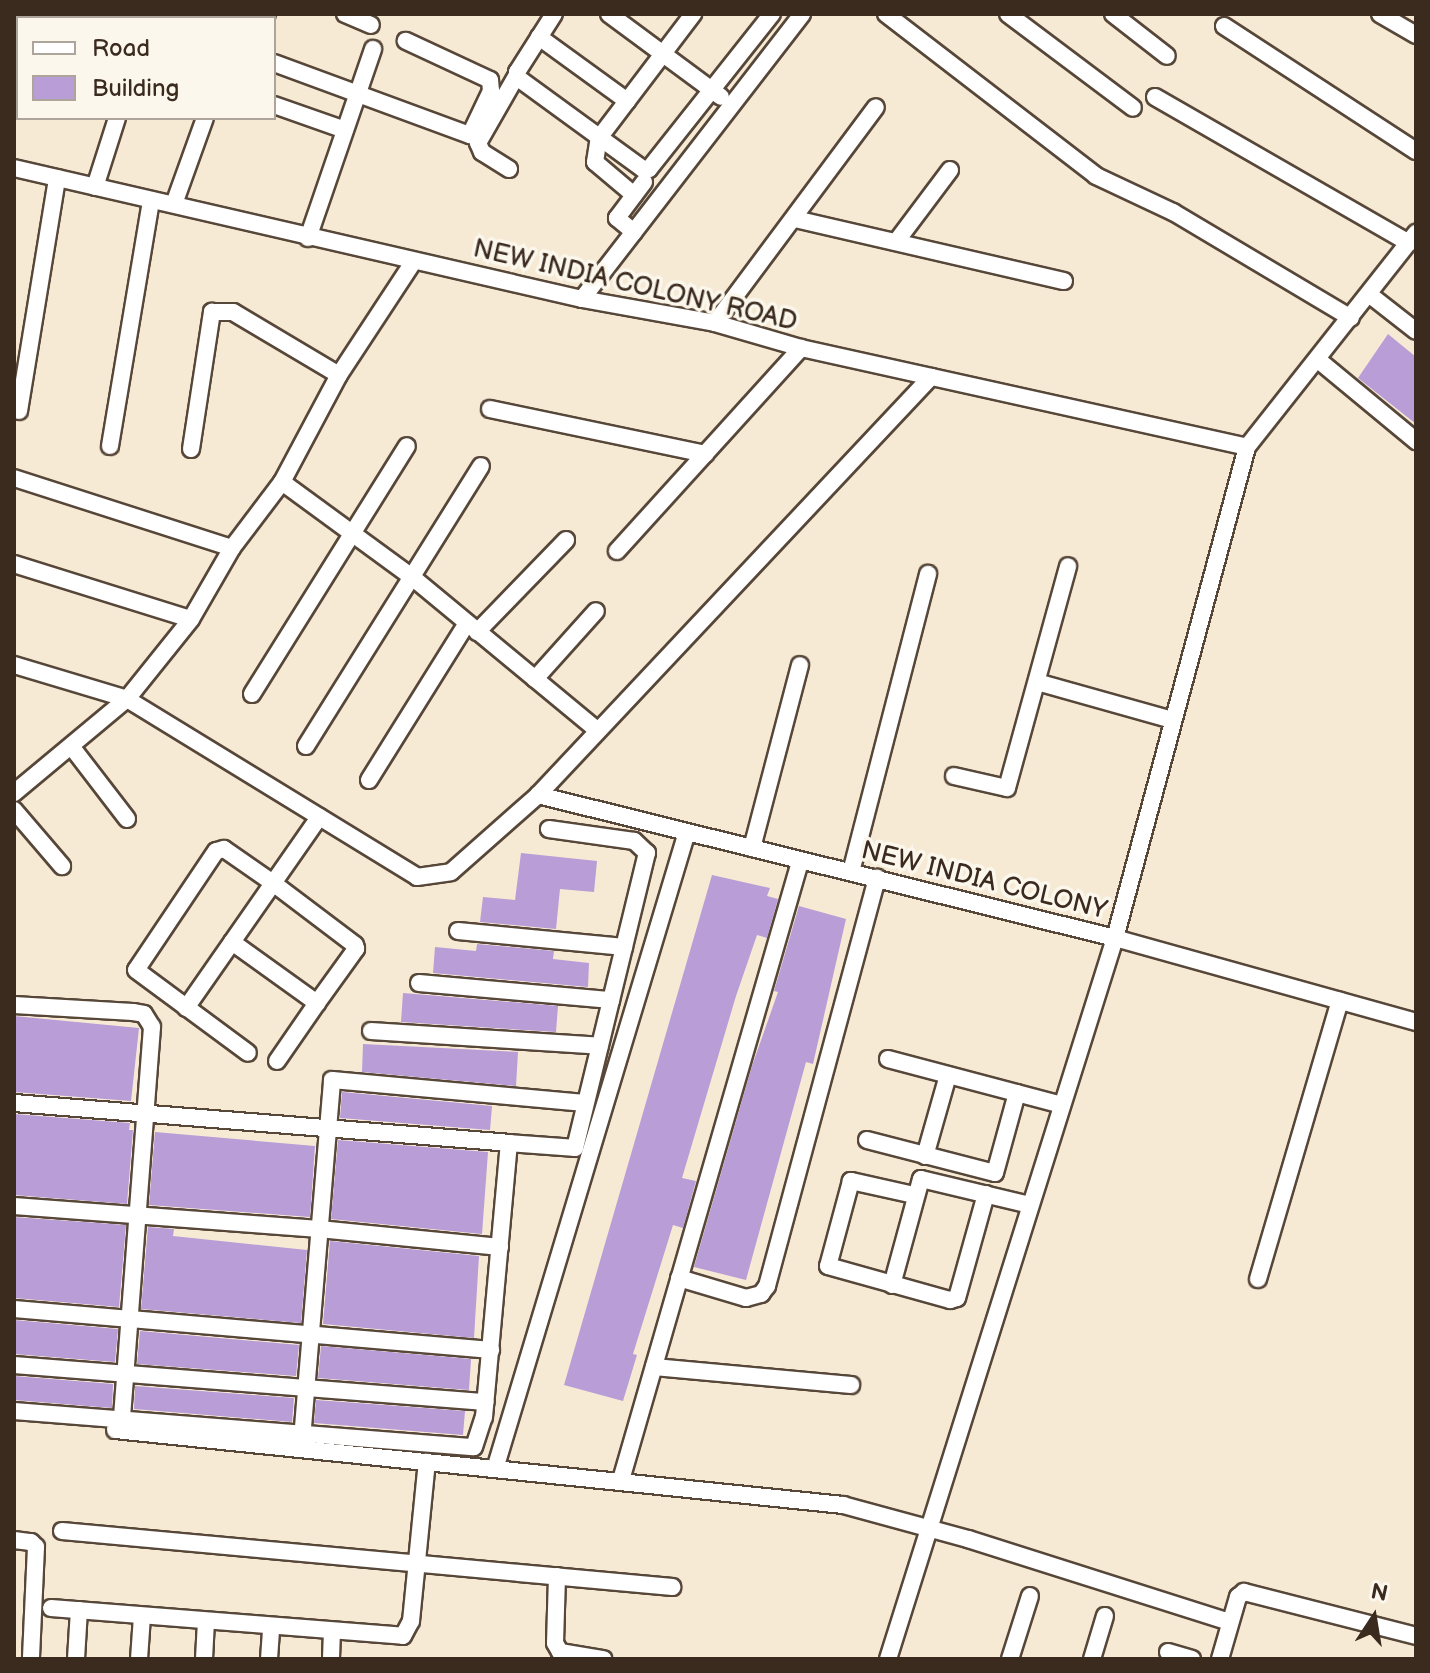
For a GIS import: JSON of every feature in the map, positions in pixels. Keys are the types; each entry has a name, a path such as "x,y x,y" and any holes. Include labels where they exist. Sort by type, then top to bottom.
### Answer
{"street":[{"path":"345,14 371,25"},
{"path":"509,169 482,152 478,143 554,14"},
{"path":"609,14 732,104"},
{"path":"634,232 617,218 639,188 595,162 599,138 693,14"},
{"path":"517,75 643,169 652,168 772,14"},
{"path":"582,299 802,14"},
{"path":"886,14 1096,176 1173,212 1351,318"},
{"path":"1008,14 1133,108"},
{"path":"1113,14 1167,56"},
{"path":"1380,14 1416,35"},
{"path":"1224,26 1416,151"},
{"path":"539,37 627,101"},
{"path":"276,64 461,135 473,133 491,91 490,80 406,41"},
{"path":"308,238 373,49"},
{"path":"888,1659 927,1527 1115,938 1247,447 1412,238 1155,97"},
{"path":"276,106 345,130"},
{"path":"715,323 876,107"},
{"path":"95,187 116,120"},
{"path":"174,204 204,120"},
{"name":"NEW INDIA COLONY ROAD","path":"14,168 582,299 715,323 801,348 1247,447"},
{"path":"896,242 950,170"},
{"path":"19,411 57,178"},
{"path":"110,446 151,200"},
{"path":"795,219 1064,281"},
{"path":"14,793 127,699 191,619 232,548 282,482 339,375 414,261"},
{"path":"1370,295 1416,331"},
{"path":"191,449 212,312 233,312 339,375"},
{"path":"617,551 801,348"},
{"path":"1317,359 1416,441"},
{"path":"14,665 127,699 417,877 451,872 538,795 931,377"},
{"path":"490,409 705,454"},
{"path":"252,694 407,446"},
{"path":"306,746 481,466"},
{"path":"14,478 232,548"},
{"path":"282,482 412,577 598,731"},
{"path":"369,780 472,627 566,540"},
{"path":"14,564 191,619"},
{"path":"954,776 1007,788 1068,566"},
{"path":"851,872 928,574"},
{"path":"535,679 596,611"},
{"path":"752,848 800,665"},
{"path":"1037,682 1172,720"},
{"path":"71,746 127,819"},
{"name":"NEW INDIA COLONY","path":"538,795 1115,938 1416,1022"},
{"path":"14,810 62,866"},
{"path":"186,1008 319,817"},
{"path":"14,1103 575,1148 647,853 634,841 549,829"},
{"path":"495,1469 687,832"},
{"path":"248,1053 139,973 137,966 220,849 273,883 355,945 354,953 277,1061"},
{"path":"621,1480 800,862"},
{"path":"679,1278 746,1298 761,1294 767,1286 877,878"},
{"path":"458,931 624,947"},
{"path":"232,942 317,1003"},
{"path":"419,983 611,1000"},
{"path":"1258,1279 1340,1001"},
{"path":"14,1005 144,1014 152,1027 121,1425"},
{"path":"371,1031 600,1046"},
{"path":"888,1059 1062,1105"},
{"path":"925,1156 948,1075"},
{"path":"301,1449 332,1080 585,1103"},
{"path":"867,1140 995,1173 1017,1093"},
{"path":"14,1419 302,1432 474,1447 486,1402 509,1143"},
{"path":"892,1285 919,1180 924,1178 1030,1205"},
{"path":"914,1195 851,1181 828,1261 833,1269 950,1300 957,1298 986,1194"},
{"path":"14,1206 319,1229 500,1247"},
{"path":"14,1309 491,1350"},
{"path":"14,1365 486,1402"},
{"path":"654,1367 851,1385"},
{"path":"14,1411 301,1449 843,1505 927,1527 1224,1620"},
{"path":"51,1608 403,1636 411,1621 427,1462"},
{"path":"62,1531 672,1587"},
{"path":"14,1540 31,1542 36,1547 31,1659"},
{"path":"557,1576 555,1643 560,1652 569,1658 603,1659"},
{"path":"1220,1659 1238,1597 1244,1592 1416,1636"},
{"path":"1010,1659 1030,1596"},
{"path":"76,1659 79,1610"},
{"path":"139,1659 142,1616"},
{"path":"1092,1659 1105,1616"},
{"path":"204,1659 206,1621"},
{"path":"269,1659 271,1627"},
{"path":"331,1659 332,1632"},
{"path":"1168,1651 1192,1659"}],"building":[{"path":"1388,334 1416,357 1416,424 1358,378"},
{"path":"521,853 597,861 594,892 560,889 556,929 480,922 483,897 515,900"},
{"path":"712,875 770,888 767,896 778,899 767,938 757,935 736,996 682,1178 696,1181 683,1228 673,1225 633,1354 637,1355 623,1401 564,1385"},
{"path":"799,906 846,919 813,1064 806,1062 746,1280 694,1267 752,1066 778,992 774,991"},
{"path":"477,944 554,951 553,959 589,963 588,987 433,973 435,947 476,951"},
{"path":"403,993 558,1006 556,1032 401,1022"},
{"path":"14,1016 139,1028 131,1101 14,1092"},
{"path":"363,1044 518,1052 516,1086 362,1072"},
{"path":"342,1092 492,1106 490,1130 340,1118"},
{"path":"14,1114 130,1123 129,1130 133,1130 127,1204 14,1195"},
{"path":"155,1132 315,1146 310,1217 149,1205"},
{"path":"338,1140 488,1152 482,1234 331,1219"},
{"path":"14,1217 126,1225 119,1307 14,1298"},
{"path":"148,1227 174,1229 173,1236 307,1250 301,1323 141,1309"},
{"path":"330,1241 479,1256 474,1338 323,1324"},
{"path":"14,1320 118,1329 115,1362 14,1354"},
{"path":"140,1331 299,1345 296,1376 137,1364"},
{"path":"321,1346 471,1359 469,1390 318,1378"},
{"path":"14,1376 113,1384 112,1408 14,1400"},
{"path":"135,1386 294,1398 292,1422 134,1409"},
{"path":"316,1400 465,1411 463,1435 314,1423"}]}
